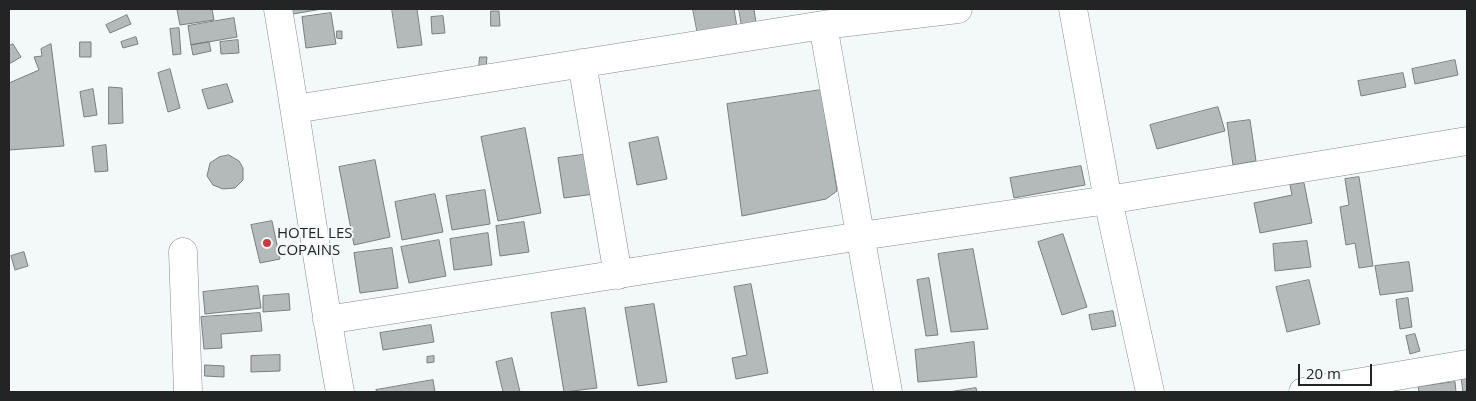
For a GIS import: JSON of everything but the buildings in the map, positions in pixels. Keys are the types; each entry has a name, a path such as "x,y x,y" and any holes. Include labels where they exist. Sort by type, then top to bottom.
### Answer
{"street":[{"path":"278,9 340,392"},
{"path":"295,109 823,25 958,9"},
{"path":"1073,9 1108,200 1150,392"},
{"path":"823,25 888,392"},
{"path":"582,63 618,274"},
{"path":"327,320 861,236 1108,200 1467,141"},
{"path":"183,252 188,392"},
{"path":"1303,392 1467,364"}],"place":[{"name":"HOTEL LES COPAINS","path":"267,243"}]}
